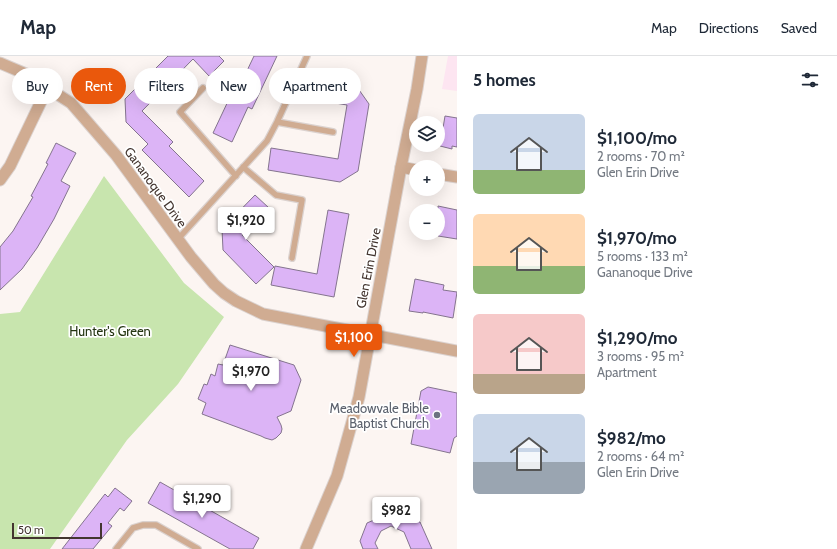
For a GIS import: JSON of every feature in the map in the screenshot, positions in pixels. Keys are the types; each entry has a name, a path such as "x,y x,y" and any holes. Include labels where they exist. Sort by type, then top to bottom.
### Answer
{"street":[{"name":"Glen Erin Drive","path":"306,549 337,476 359,397 369,335 417,89 422,56"},
{"name":"Gananoque Drive","path":"0,63 12,68"},
{"name":"Gananoque Drive","path":"63,97 71,103 116,156 191,257 214,284 236,301 263,314 457,351"},
{"path":"0,180 10,166 40,104"},
{"path":"401,167 409,169"},
{"path":"445,175 457,178"}],"lane":[{"path":"178,239 267,141 307,56"},
{"path":"204,88 180,112 236,176"},
{"path":"277,122 333,132"},
{"path":"243,167 276,195 302,200 292,258"},
{"path":"116,549 133,528 143,525 156,525 198,549"}],"shaded area":[{"path":"448,56 457,56 457,91 442,89"}],"green space":[{"name":"Hunter's Green","path":"104,176 184,283 224,317 178,384 127,440 50,549 0,549 0,314 20,312"}],"building":[{"path":"168,56 219,56 224,61 217,68 206,68 206,73 193,59 184,68 156,68"},
{"path":"254,56 277,56 271,68 269,68 269,73 261,90 261,68 248,68"},
{"path":"134,90 134,104 149,104 142,111 173,142 169,146 204,181 189,197 142,150 148,144 126,122 126,98"},
{"path":"361,93 369,104 358,171 340,182 268,170 271,148 338,159 347,105 341,104 361,104"},
{"path":"227,104 254,104 252,109 248,107 232,142 213,133"},
{"path":"445,116 457,118 457,147 452,146 452,149 445,147"},
{"path":"56,143 76,153 61,181 70,186 54,219 37,248 22,269 0,290 0,247 13,231 33,197 31,196 48,164 46,163"},
{"path":"255,195 269,208 242,235 274,267 256,284 223,250 222,229"},
{"path":"445,207 457,210 457,239 445,237"},
{"path":"328,210 349,214 334,297 271,285 275,266 317,274"},
{"path":"415,279 444,285 443,290 457,292 453,318 423,312 409,311"},
{"path":"230,345 294,365 301,380 291,411 277,417 282,429 281,433 272,440 202,414 206,403 198,399 204,384 207,385 211,374 215,376 218,364 223,365"},
{"name":"Meadowvale Bible Baptist Church","path":"428,387 457,393 457,436 454,438 450,453 411,444 421,391"},
{"path":"160,482 259,538 253,549 230,549 148,503"},
{"path":"115,488 132,501 124,511 120,508 108,523 112,526 93,549 62,549 105,494 108,497"},
{"path":"395,511 420,522 432,549 411,549 404,532 391,526 381,531 375,543 378,549 363,549 360,541 367,523"}],"place":[{"name":"Meadowvale Bible Baptist Church","path":"437,415"}]}
